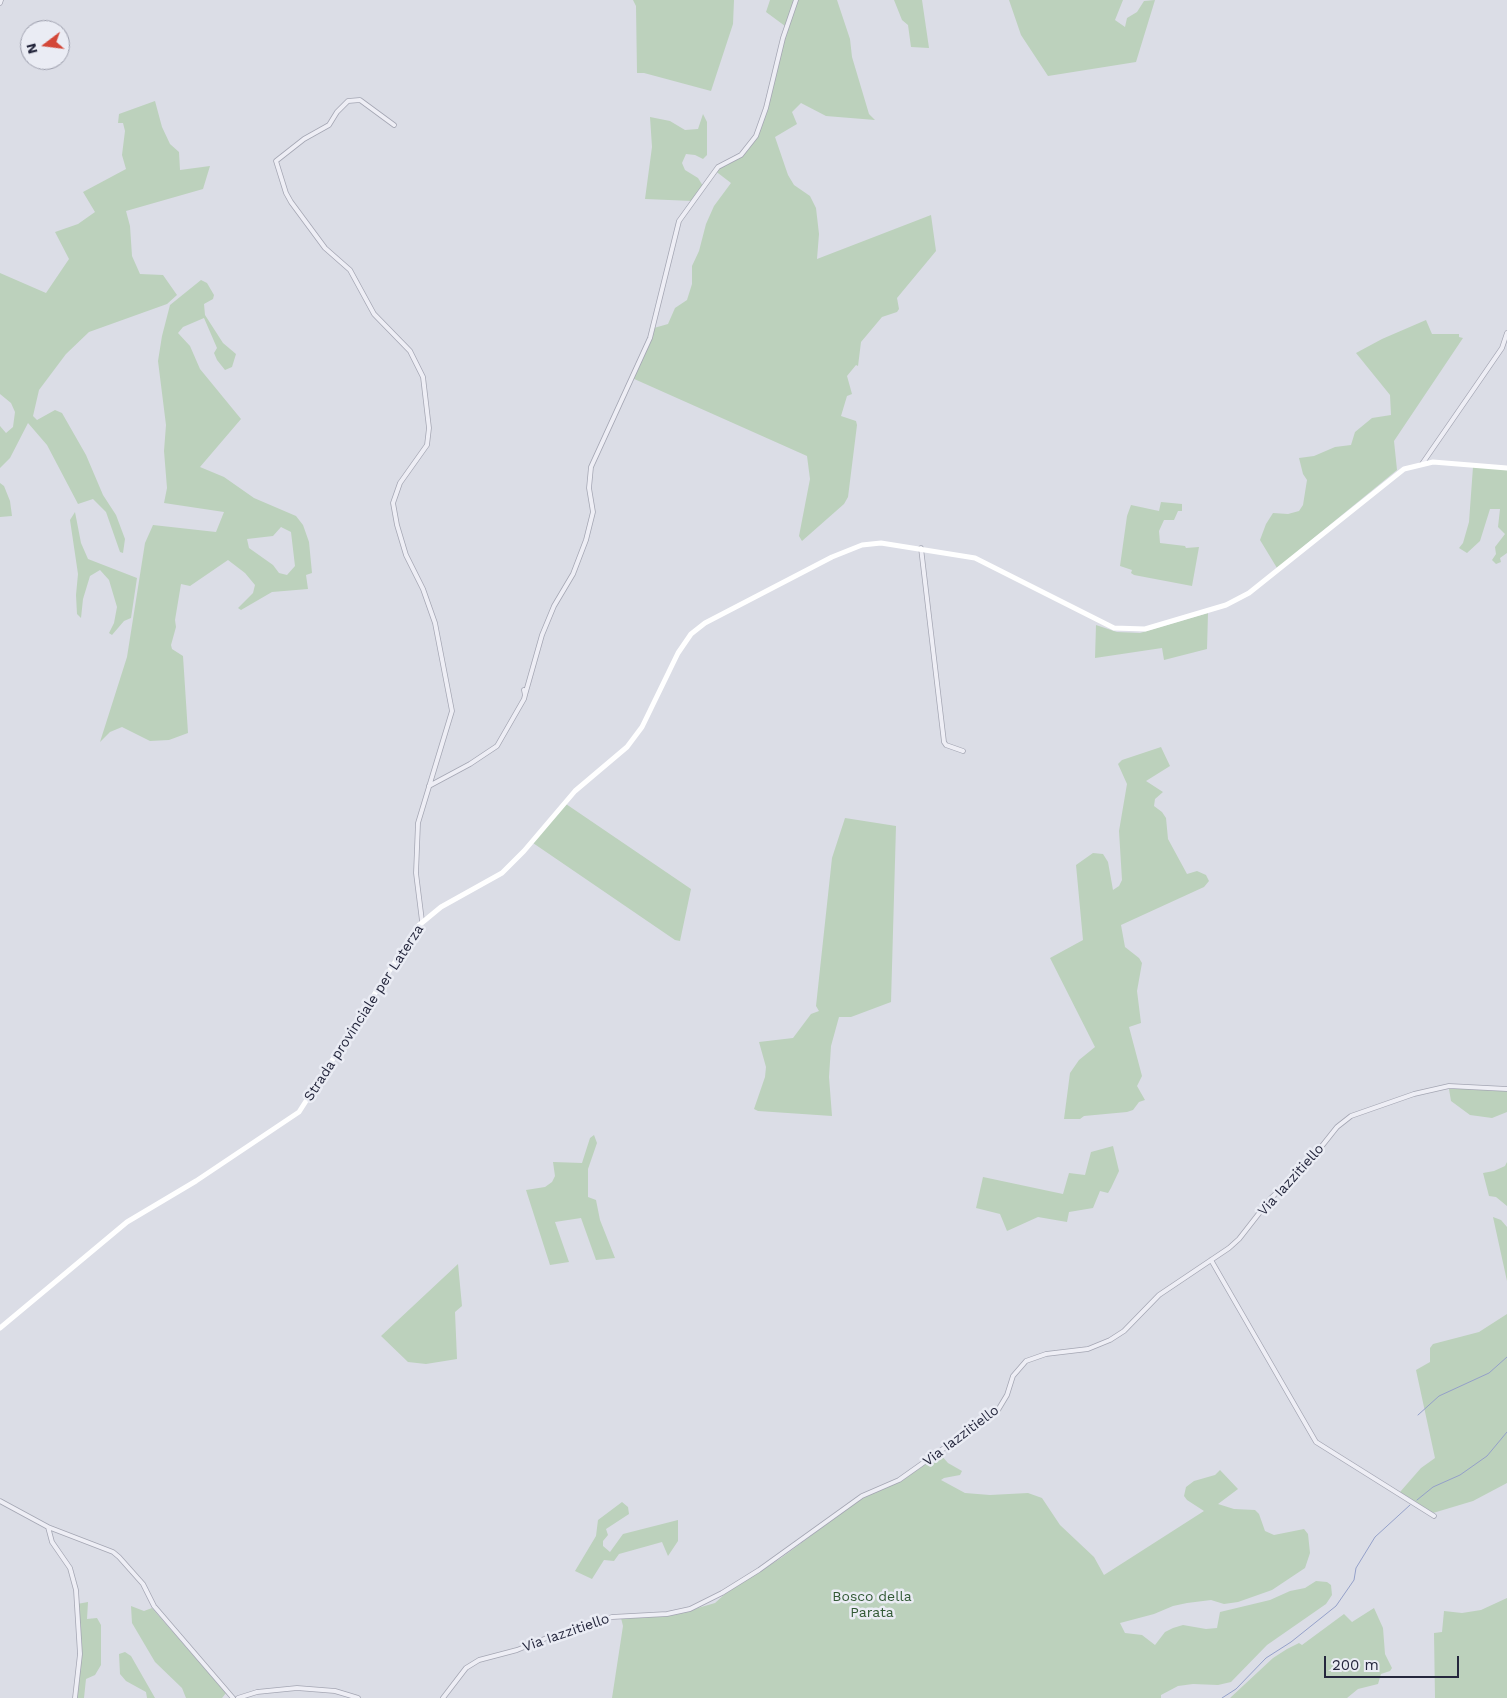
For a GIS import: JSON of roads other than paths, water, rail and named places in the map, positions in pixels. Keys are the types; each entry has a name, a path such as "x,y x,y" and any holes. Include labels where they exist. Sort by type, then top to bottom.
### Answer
{"main road":[{"name":"Strada provinciale per Laterza","path":"0,1328 127,1222 196,1181 299,1112 422,921 441,907 502,873 524,851 571,794 628,747 642,727 678,654 695,630 849,550 880,543 921,548 981,560 1114,628 1145,629 1226,605 1249,593 1394,475 1404,469 1434,462 1507,468"}],"street":[{"path":"428,786 477,761 497,746 525,695 542,635 554,606 572,574 586,540 594,512 588,488 590,467 650,338 679,221 718,167 741,155 756,136 766,108 783,38 796,0"},
{"path":"394,125 360,100 348,102 337,112 329,126 304,139 276,161 286,193 291,202 325,248 350,270 371,310 410,351 422,377 429,428 427,445 400,483 393,503 406,555 423,589 435,623 451,700 451,717 420,811 416,836 417,891 422,921"},
{"path":"1422,464 1502,348 1507,333"},
{"path":"921,548 944,742 946,745 963,751"},
{"path":"524,690 525,695"},
{"name":"Via Iazzitiello","path":"443,1698 466,1668 479,1660 516,1650 549,1637 612,1617 667,1614 690,1609 722,1593 783,1554 862,1496 899,1480 998,1410 1007,1395 1013,1376 1026,1361 1046,1354 1088,1349 1110,1340 1124,1331 1159,1295 1239,1239 1271,1198 1306,1166 1337,1127 1350,1116 1414,1094 1449,1086 1507,1089"},
{"path":"1211,1260 1316,1442 1434,1516"},
{"path":"0,1500 48,1526 113,1552 119,1557 143,1584 154,1606 233,1698"},
{"path":"48,1526 47,1530 52,1542 70,1568 74,1580 80,1654 74,1698"},
{"path":"238,1698 257,1692 297,1688 335,1691 358,1698"}],"waterway":[{"path":"1418,1415 1439,1396 1489,1373 1507,1357"},
{"path":"1417,1500 1433,1487 1460,1475 1487,1456 1507,1432"},
{"path":"1222,1698 1236,1689 1266,1658 1291,1642 1336,1606 1354,1580 1356,1568 1375,1537 1410,1505"}],"park label":[{"name":"Bosco della Parata","path":"872,1605"}]}
